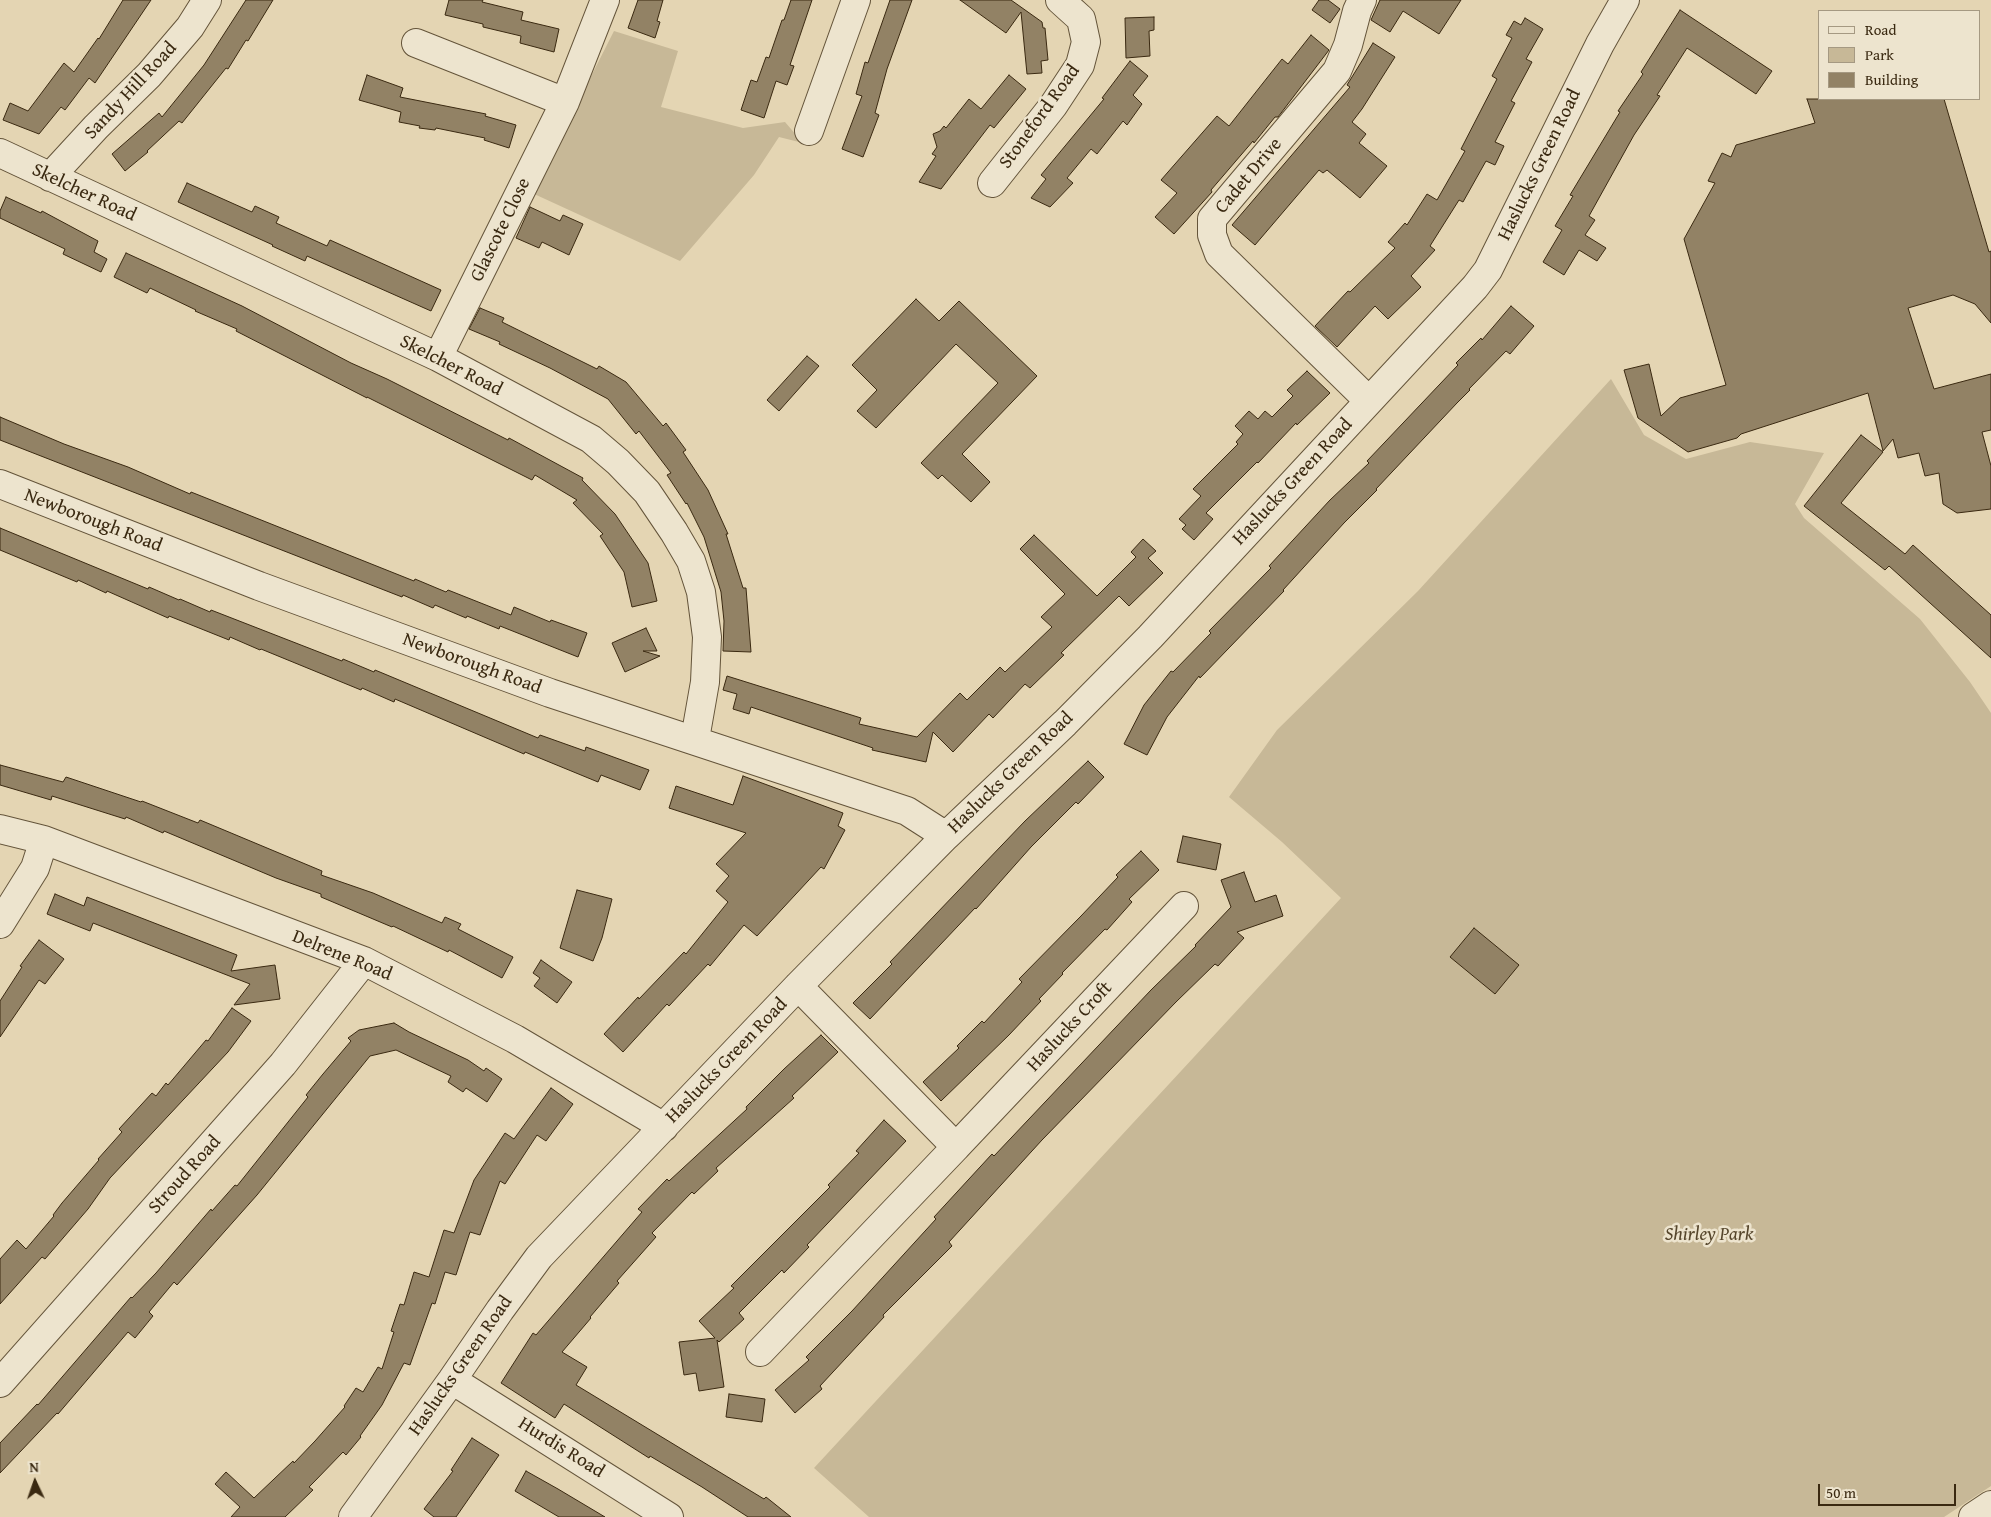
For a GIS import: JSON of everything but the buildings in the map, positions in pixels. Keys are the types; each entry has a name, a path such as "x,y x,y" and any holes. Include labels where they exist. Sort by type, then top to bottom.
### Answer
{"street":[{"name":"Sandy Hill Road","path":"50,177 96,127 149,75 190,27 207,0"},
{"name":"Glascote Close","path":"438,357 565,102 605,0"},
{"path":"809,131 856,0"},
{"name":"Stoneford Road","path":"992,183 1053,106 1080,65 1086,42 1081,19 1060,0"},
{"name":"Cadet Drive","path":"1362,0 1357,11 1348,45 1337,71 1212,219 1212,235 1219,254 1369,401"},
{"name":"Haslucks Green Road","path":"353,1517 539,1258 798,986 946,836 1065,723 1150,637 1475,287 1488,270 1600,44 1625,0"},
{"path":"416,43 565,102"},
{"name":"Skelcher Road","path":"0,153 438,357 590,439 618,462 647,492 691,561 701,592 707,637 705,682 695,739"},
{"name":"Newborough Road","path":"0,484 277,593 550,692 907,811 946,836"},
{"name":"Delrene Road","path":"0,829 44,840 364,961 516,1039 664,1127"},
{"path":"0,924 36,868 44,840"},
{"name":"Haslucks Croft","path":"760,1352 1184,906"},
{"name":"Stroud Road","path":"0,1383 283,1064 364,961"},
{"path":"798,986 956,1147"},
{"name":"Hurdis Road","path":"452,1380 668,1517"},
{"path":"1973,1517 1991,1505"}],"green space":[{"path":"614,31 678,51 661,107 743,128 785,122 803,143 779,137 754,175 680,261 532,193"},
{"name":"Shirley Park","path":"1611,379 1644,435 1686,459 1750,442 1824,453 1795,504 1804,518 1920,619 1970,682 1991,713 1991,1486 1944,1517 869,1517 814,1468 1341,898 1282,842 1229,797 1277,730 1418,591"}]}
